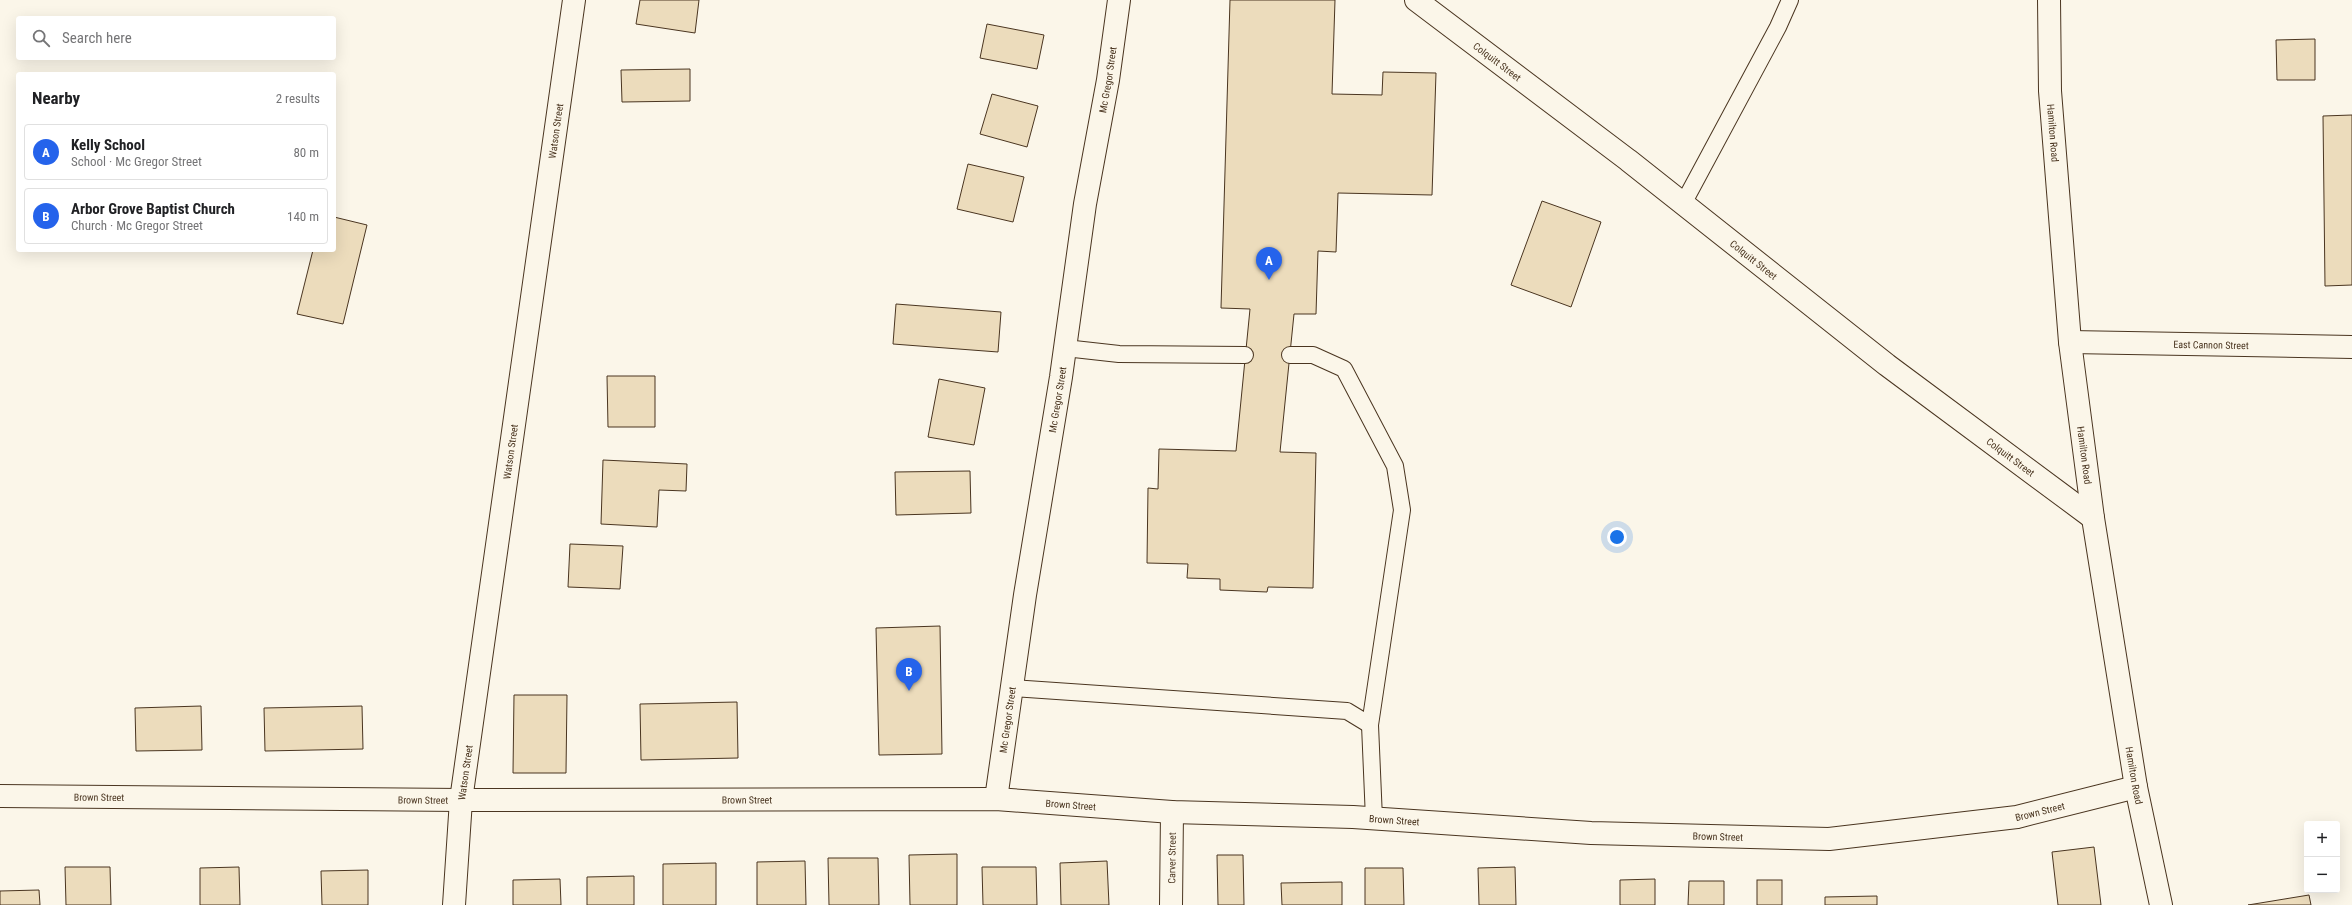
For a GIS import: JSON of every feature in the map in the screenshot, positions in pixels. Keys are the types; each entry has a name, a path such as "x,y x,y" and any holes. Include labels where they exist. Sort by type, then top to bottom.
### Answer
{"main road":[{"name":"Watson Street","path":"454,905 461,800 574,0"},
{"name":"Mc Gregor Street","path":"996,799 1065,348 1085,204 1108,80 1119,0"},
{"name":"Colquitt Street","path":"1416,0 1683,204 1887,365 2093,518"},
{"name":"Hamilton Road","path":"2049,0 2050,91 2070,342 2093,518 2136,787 2161,905"},
{"name":"East Cannon Street","path":"2070,342 2352,347"},
{"name":"Brown Street","path":"0,796 461,800 996,799 1172,812 1374,819 1591,833 1829,839 2018,817 2136,787"},
{"name":"Carver Street","path":"1171,905 1172,812"}],"lane":[{"path":"1683,204 1778,27 1790,0"},
{"path":"1065,348 1119,354 1246,355"},
{"path":"1290,355 1313,355 1344,369 1395,466 1402,510 1370,725 1374,819"},
{"path":"1012,688 1064,693 1347,711 1370,725"}],"building":[{"path":"640,0 699,0 695,33 636,24"},
{"path":"1230,0 1335,0 1332,94 1382,95 1383,72 1436,73 1432,195 1338,193 1336,252 1318,251 1316,314 1294,314 1280,452 1316,453 1313,588 1268,587 1267,592 1220,590 1220,579 1187,578 1188,564 1147,563 1148,488 1158,489 1159,449 1236,451 1250,309 1221,308"},
{"path":"987,24 1044,35 1037,69 980,58"},
{"path":"2315,39 2315,80 2277,80 2276,40"},
{"path":"690,69 690,101 622,102 621,70"},
{"path":"992,94 1038,106 1027,147 980,134"},
{"path":"2352,115 2352,285 2325,286 2323,116"},
{"path":"968,164 1024,177 1013,222 957,209"},
{"path":"1542,201 1601,222 1571,307 1511,285"},
{"path":"336,217 367,225 343,324 297,314 312,252 336,252"},
{"path":"896,304 1001,312 998,352 893,344"},
{"path":"607,376 655,376 655,427 608,427"},
{"path":"939,379 985,388 974,445 928,437"},
{"path":"603,460 687,464 686,491 659,490 657,527 601,524"},
{"path":"970,471 971,513 896,515 895,472"},
{"path":"570,544 623,546 620,589 568,587"},
{"path":"940,626 942,754 879,755 876,628"},
{"path":"514,695 567,695 566,773 513,773"},
{"path":"737,702 738,758 641,760 640,704"},
{"path":"201,706 202,750 136,751 135,708"},
{"path":"362,706 363,749 265,751 264,708"},
{"path":"2094,847 2101,905 2058,905 2052,852"},
{"path":"957,854 957,905 910,905 909,855"},
{"path":"1217,855 1243,855 1244,905 1218,905"},
{"path":"828,858 878,858 879,905 829,905"},
{"path":"805,861 806,905 757,905 757,862"},
{"path":"1107,861 1109,905 1061,905 1060,863"},
{"path":"716,863 716,905 663,905 663,864"},
{"path":"65,867 110,867 111,905 66,905"},
{"path":"239,867 240,905 200,905 200,868"},
{"path":"982,867 1036,867 1037,905 983,905"},
{"path":"1515,867 1516,905 1479,905 1478,868"},
{"path":"1365,868 1403,868 1404,905 1365,905"},
{"path":"368,870 368,905 322,905 321,871"},
{"path":"634,876 634,905 587,905 587,877"},
{"path":"560,879 561,905 513,905 513,880"},
{"path":"1655,879 1655,905 1620,905 1620,880"},
{"path":"1757,880 1782,880 1782,905 1757,905"},
{"path":"1689,881 1724,881 1724,905 1688,905"},
{"path":"1342,882 1342,905 1282,905 1281,883"},
{"path":"39,890 40,905 0,905 0,891"},
{"path":"2309,895 2311,905 2248,905"},
{"path":"1877,896 1877,905 1825,905 1825,897"}],"place":[{"name":"Kelly School","path":"1269,280"},
{"name":"Arbor Grove Baptist Church","path":"909,691"}]}
